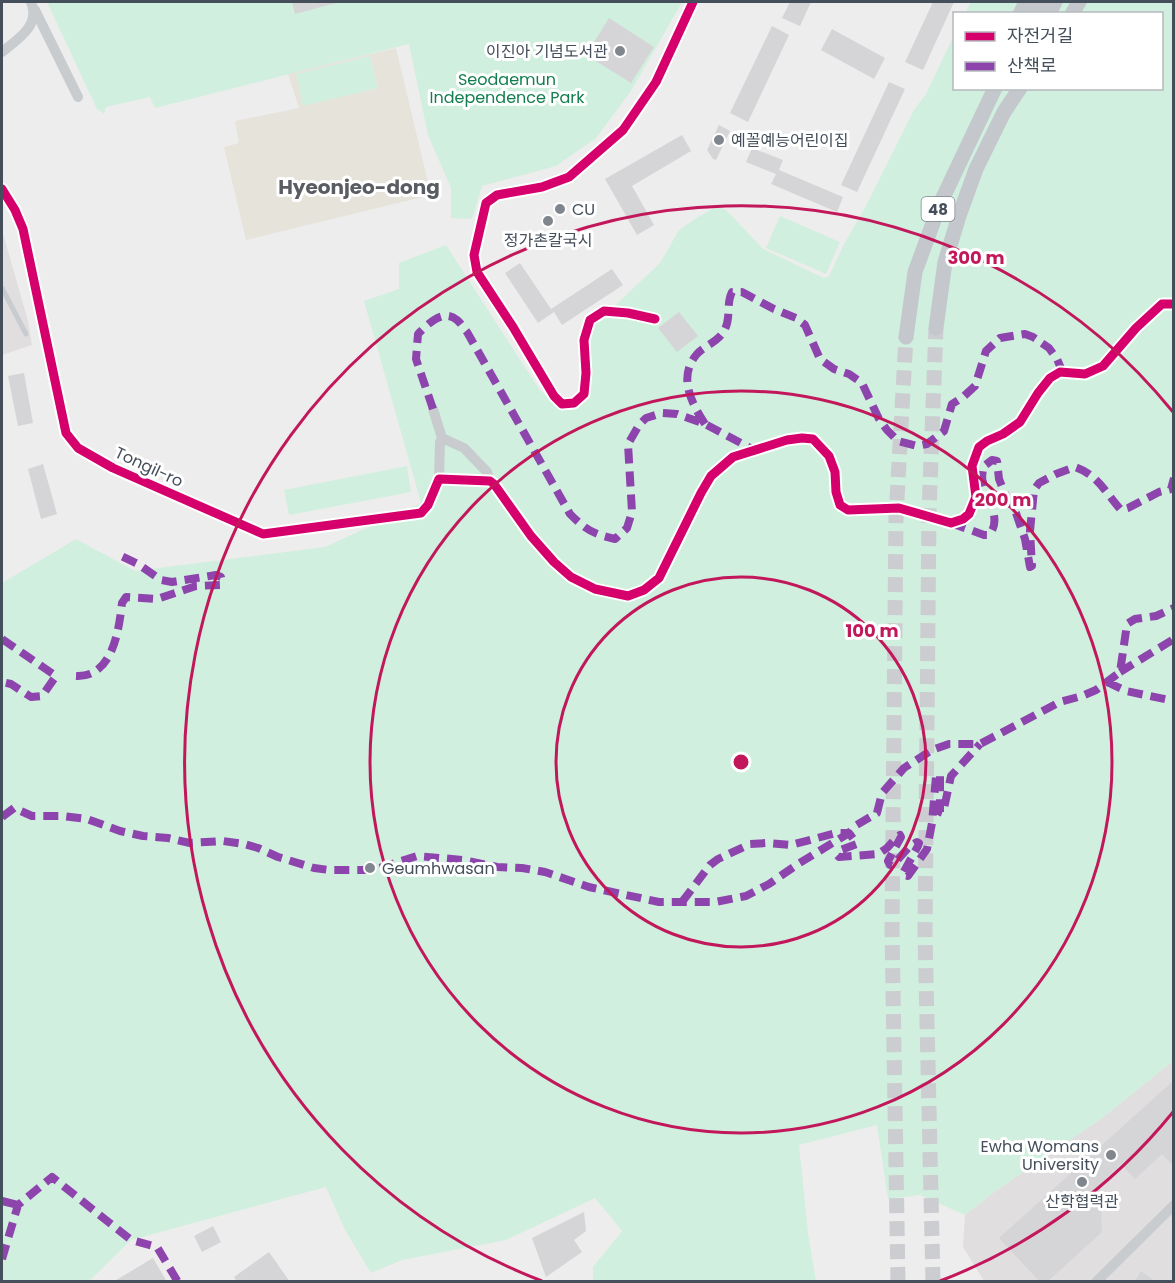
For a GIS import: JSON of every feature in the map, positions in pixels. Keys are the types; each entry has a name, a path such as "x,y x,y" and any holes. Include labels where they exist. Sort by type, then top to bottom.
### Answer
{"main road":[{"name":"48","path":"906,337 915,272 940,204 994,90"},
{"name":"48","path":"936,328 947,253 976,169 1013,90"},
{"name":"48","path":"1004,112 1019,90"}],"street":[{"path":"655,319 604,311 590,320 584,340 586,373 584,394 574,403 562,404 554,396 477,272 474,255 486,203 497,195 542,187 569,177 623,130 656,82 693,2"},
{"path":"2,52 23,36 29,27 33,6"},
{"path":"33,6 78,97"},
{"name":"Tongil-ro","path":"2,189 23,229 66,433 78,448 113,468 263,534 421,513 428,505 439,479"},
{"path":"433,409 442,438 439,479 494,484 531,536 546,554 571,577 595,589 628,596 644,590 659,578 700,493 711,476 733,457 788,440 813,439 830,456 840,505 848,510 899,508 951,523 963,519 969,514 975,497 972,466 979,447 1020,422 1050,378 1060,372 1085,374 1103,366 1136,328 1162,304 1173,304"},
{"path":"442,438 470,453 487,472 490,482"},
{"path":"1096,1281 1173,1205"}],"lane":[{"path":"2,288 26,334"}],"shaded area":[{"path":"2,230 28,321 32,345 2,355"},
{"name":"Ewha Womans University","path":"1173,1061 1173,1281 984,1281 963,1247 965,1215 994,1192 1102,1118"}],"green space":[{"name":"Seodaemun Independence Park","path":"47,2 682,2 631,91 596,138 556,166 482,186 472,219 451,218 451,188 428,135 409,44 155,108 150,97 106,107 104,114 97,109"},
{"path":"971,2 1173,2 1173,1061 1102,1118 994,1192 965,1215 920,1195 888,1199 877,1125 799,1145 808,1233 816,1281 593,1281 593,1267 622,1231 595,1198 506,1240 402,1260 371,1273 345,1230 326,1187 131,1240 89,1281 2,1281 2,583 76,539 135,571 325,547 421,503 364,301 399,289 399,263 446,245 539,389 560,409 572,410 588,396 587,341 593,324 660,263 679,230 716,207 726,210 763,249 824,278 829,276 914,110 926,94 953,37 953,90 1163,90 1163,12 966,12"},
{"path":"370,56 378,88 303,107 295,74"},
{"path":"780,216 840,242 826,274 766,248"},
{"path":"407,466 411,492 289,515 284,490"}],"sand":[{"path":"396,48 431,195 246,240 224,147 239,143 235,121 299,108 288,74","holes":["370,56 378,88 303,106 296,74"]}],"building":[{"path":"292,2 340,2 295,14"},
{"path":"790,2 811,2 800,26 782,18"},
{"path":"933,2 954,2 923,70 905,62"},
{"name":"이진아 기념도서관","path":"609,18 654,47 631,83 586,55"},
{"path":"772,26 789,35 748,122 730,113"},
{"path":"832,29 885,58 874,79 821,50"},
{"path":"889,82 905,89 857,192 841,185"},
{"name":"예꼴예능어린이집","path":"719,125 730,131 716,160 707,150"},
{"path":"682,135 691,151 632,186 654,225 637,235 605,179"},
{"path":"752,148 783,160 779,170 843,197 837,212 771,184 776,174 746,162"},
{"path":"520,263 551,309 612,269 623,285 562,325 554,312 538,323 505,273"},
{"path":"679,312 698,336 677,352 658,328"},
{"path":"24,373 33,423 18,426 8,376"},
{"path":"43,464 57,514 41,519 28,469"},
{"name":"산학협력관","path":"1174,1080 1174,1167 1162,1154 1135,1179 1121,1164 1100,1184 1102,1232 1047,1282 1040,1282 999,1238"},
{"path":"584,1212 586,1231 574,1240 582,1252 546,1277 532,1238"},
{"path":"213,1226 221,1242 202,1252 194,1236"},
{"path":"269,1252 290,1282 237,1282 234,1277"},
{"path":"153,1258 167,1282 113,1282"},
{"path":"1141,1271 1156,1282 1134,1282"}],"tunnel":[{"path":"933,1282 925,934 929,512 936,328"},
{"path":"898,1282 892,931 896,517 906,337"}],"marked path":[{"path":"705,424 691,399 687,381 688,372 697,354 719,337 725,329 732,292 742,292 796,318 805,325 820,359 862,383 879,419 887,430 898,441 917,446 927,444 944,431 952,404 975,386 986,351 1000,338 1025,334 1033,337 1049,348 1063,373"},
{"path":"433,409 416,359 418,334 436,319 452,317 467,332 570,514 590,531 615,539 627,528 632,512 628,444 646,418 662,413 677,414 705,424 754,450"},
{"path":"951,523 989,535 993,529 994,516 982,480 983,467 992,460 997,461 999,479 1016,513 1025,539 1030,567 1032,566 1030,531 1034,490 1039,483 1075,467 1095,479 1121,510 1159,492 1171,489 1174,478"},
{"path":"76,676 88,675 106,661 116,638 122,603 126,597 157,599 196,586 220,585 222,582 221,577 216,575 172,582 161,580 138,564 119,555"},
{"path":"2,817 14,808 32,816 87,819 120,831 143,836 190,843 223,841 244,844 278,857 329,870 373,870 417,856 545,872 589,887 659,902 715,902 746,896 849,833 855,826 877,813 882,793 904,768 932,750 949,744 980,744 1060,702 1096,690 1120,672 1127,624 1135,619 1156,616 1174,608"},
{"path":"2,639 56,676 42,696 31,697 11,684 2,682"},
{"path":"1120,672 1174,639"},
{"path":"1107,682 1126,691 1174,701"},
{"path":"682,902 710,865 750,844 791,845 836,833 849,833 857,844 841,850 837,855 839,857 878,854 900,835 888,861 890,865 893,865 910,846 919,843 902,875 908,876 927,849 936,776 940,775 940,812 943,813 951,776 980,744"},
{"path":"2,1259 18,1205 52,1177 131,1240 157,1247 178,1282"},
{"path":"2,1201 18,1205"}],"cycle path":[{"path":"655,319 604,311 590,320 584,340 586,373 584,394 574,403 562,404 554,396 477,272 474,255 486,203 497,195 542,187 569,177 623,130 656,82 693,2"},
{"path":"2,189 23,229 66,433 78,448 113,468 263,534 421,513 428,505 439,479 490,481 531,536 571,577 595,589 628,596 644,590 659,578 711,476 733,457 787,440 813,439 829,456 835,472 836,492 840,505 848,510 899,508 951,523 963,519 969,514 976,497 972,466 979,447 1020,422 1050,378 1060,372 1085,374 1103,366 1136,328 1162,304 1174,304"}],"place":[{"name":"이진아 기념도서관","path":"620,51"},
{"name":"예꼴예능어린이집","path":"719,140"},
{"name":"CU","path":"560,209"},
{"name":"정가촌칼국시","path":"548,221"},
{"name":"Geumhwasan","path":"370,868"},
{"name":"Ewha Womans University","path":"1111,1155"},
{"name":"산학협력관","path":"1082,1182"}],"district":[{"name":"Hyeonjeo-dong","path":"359,187"}]}
